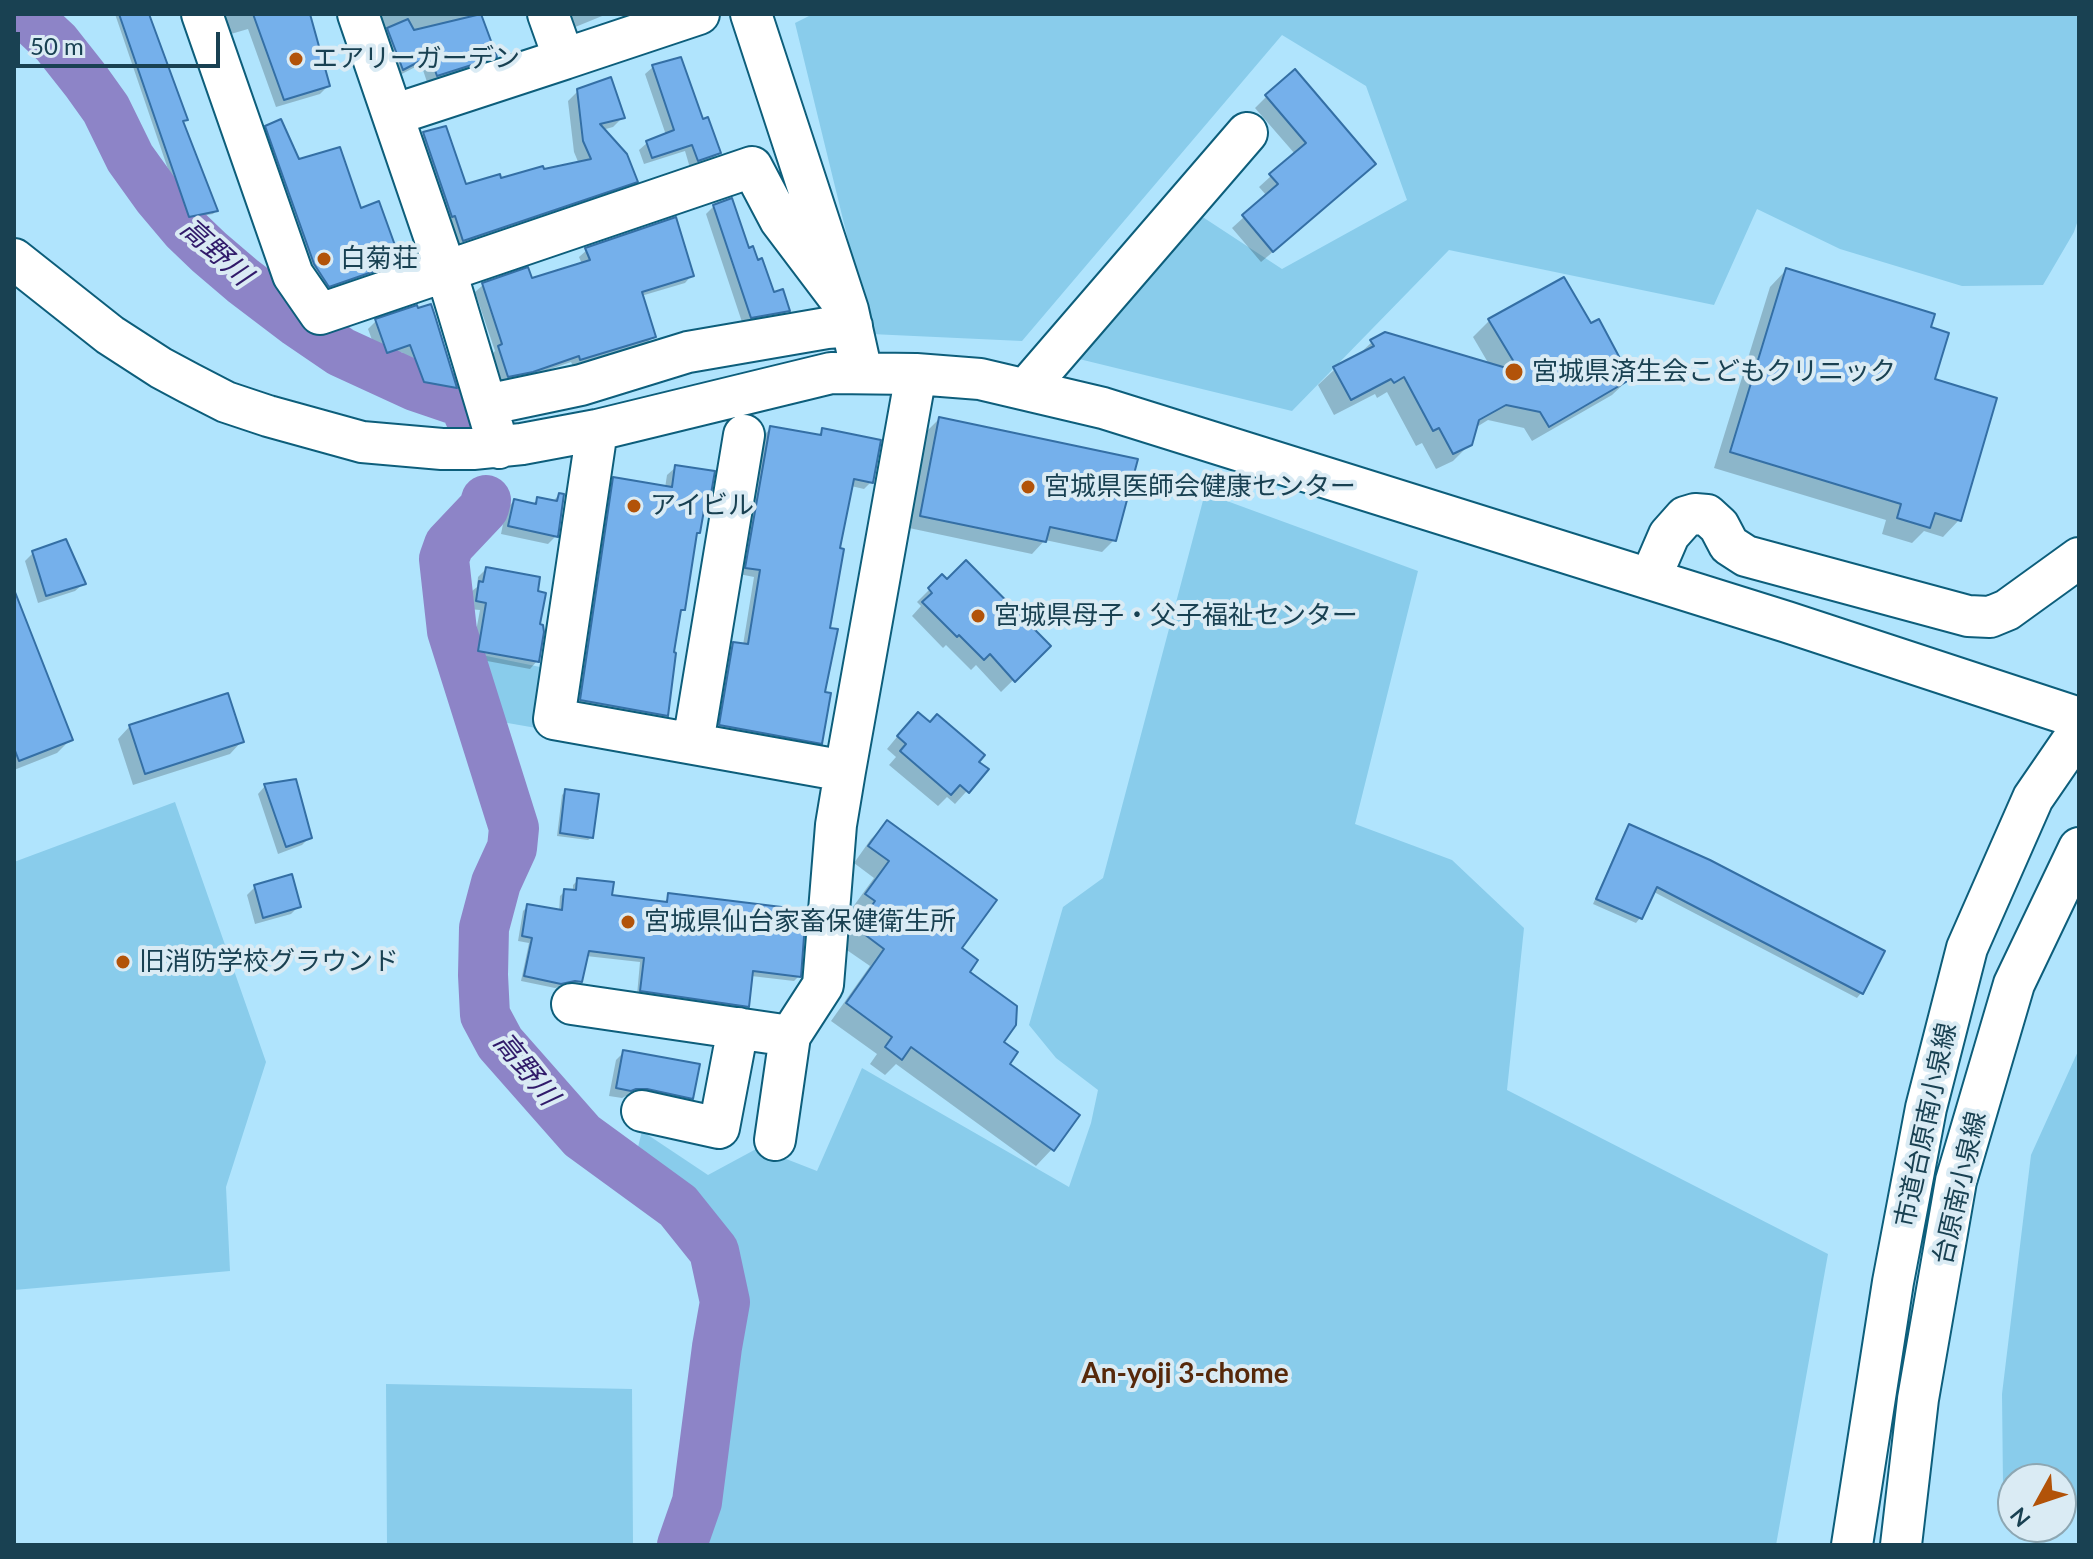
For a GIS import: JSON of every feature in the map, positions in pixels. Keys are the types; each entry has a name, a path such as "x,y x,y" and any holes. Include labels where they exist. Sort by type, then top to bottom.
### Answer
{"street":[{"path":"202,14 293,275 320,314 752,167 780,220 850,318"},
{"path":"358,14 446,271 499,448"},
{"path":"548,14 564,59"},
{"path":"393,115 699,14"},
{"path":"751,14 850,318 862,373"},
{"path":"1026,389 1247,133"},
{"path":"14,259 110,335 161,368 226,402 362,442 428,449 499,448 597,430 831,373 916,374 980,379 1103,408 1650,579 2079,718"},
{"path":"486,405 581,385 688,352 827,328 850,318"},
{"path":"775,1140 790,1036 823,985 836,825 916,374"},
{"path":"597,430 554,719 845,771"},
{"path":"693,743 744,435"},
{"path":"1650,579 1669,535 1685,517 1695,514 1707,515 1719,526 1729,545 1746,556 1968,616 1990,617 2007,610 2079,558"},
{"name":"市道台原南小泉線","path":"1852,1545 1893,1282 1926,1108 1967,948 2033,798 2079,731"},
{"name":"台原南小泉線","path":"1901,1545 1918,1399 1956,1181 2014,984 2079,848"},
{"path":"572,1004 790,1036"},
{"path":"642,1111 719,1128 738,1028"}],"shaded area":[{"path":"813,14 2079,14 2079,217 2074,232 2043,285 1962,286 1840,249 1757,209 1714,305 1449,250 1292,411 1075,358 1195,212 1282,269 1407,200 1366,86 1282,35 1022,341 871,334 795,23"},
{"path":"1205,493 1418,571 1355,824 1452,860 1524,928 1507,1090 1828,1254 1776,1545 702,1545 731,1299 719,1245 689,1204 633,1167 642,1131 708,1175 758,1148 817,1171 862,1068 1069,1187 1091,1123 1098,1090 1056,1058 1029,1025 1063,907 1103,878"},
{"path":"477,654 545,668 542,729 502,722"},
{"name":"旧消防学校グラウンド","path":"175,802 266,1062 226,1187 230,1271 14,1290 14,862"},
{"path":"2079,1049 2079,1506 2077,1463 2003,1463 2002,1394 2031,1155"},
{"path":"386,1384 632,1389 633,1545 387,1545"}],"building":[{"path":"119,14 149,14 188,120 183,121 218,211 189,217"},
{"name":"エアリーガーデン","path":"253,14 310,14 330,86 284,100"},
{"path":"481,14 497,57 437,76 430,56 403,70 387,28 408,19 414,30"},
{"path":"681,57 703,119 708,117 721,153 698,161 692,145 652,158 646,141 674,130 652,65"},
{"path":"1295,69 1376,164 1273,252 1242,215 1278,184 1269,174 1306,143 1265,95"},
{"path":"611,77 625,118 600,124 627,154 638,182 463,241 423,132 446,126 466,184 500,174 501,178 543,166 544,169 591,159 583,141 577,89"},
{"path":"281,119 299,159 340,147 361,208 379,201 401,262 329,287 314,264 265,126"},
{"path":"732,198 749,248 753,246 758,260 762,258 774,292 783,289 790,311 751,318 713,205"},
{"path":"676,217 694,276 642,292 656,337 508,377 498,346 502,344 482,283 528,267 532,278 590,260 585,248"},
{"path":"1786,268 1935,314 1931,327 1949,333 1935,379 1997,398 1961,521 1935,513 1930,528 1897,518 1901,504 1730,452"},
{"path":"1564,277 1591,323 1599,319 1631,379 1549,427 1540,412 1506,405 1479,420 1472,445 1453,454 1439,428 1433,431 1404,377 1394,383 1391,379 1351,400 1333,367 1374,346 1370,340 1385,332 1520,372 1488,319"},
{"path":"431,304 457,388 424,382 410,345 387,353 375,319 417,305 418,308"},
{"name":"宮城県医師会健康センター","path":"939,417 1138,459 1116,541 1050,527 1046,542 920,516"},
{"path":"770,426 821,435 822,428 881,440 873,483 854,479 840,548 844,549 830,628 838,629 825,692 831,693 822,744 719,725 733,642 748,644 760,570 745,568"},
{"path":"675,465 715,471 711,494 707,493 700,533 697,533 685,610 681,610 668,716 580,700 613,477 672,487"},
{"path":"559,493 564,494 558,537 508,526 514,499 536,504 537,497 557,501"},
{"path":"66,539 86,584 46,596 32,551"},
{"name":"宮城県母子・父子福祉センター","path":"966,560 1051,646 1015,682 990,654 984,660 922,602 932,593 928,588 942,574 947,579"},
{"path":"486,567 540,577 538,591 546,593 540,624 544,632 539,662 478,651 486,603 476,601 479,581 483,582"},
{"path":"14,592 73,740 19,761 14,748"},
{"path":"228,693 244,742 145,774 129,725"},
{"path":"918,712 930,722 937,714 985,755 979,762 989,769 969,793 960,785 951,795 900,751 906,744 897,736"},
{"path":"296,779 312,838 286,847 264,784"},
{"path":"565,789 599,794 593,838 560,833"},
{"path":"887,820 997,900 962,948 978,960 970,972 1017,1006 1016,1025 1004,1042 1018,1052 1010,1064 1080,1115 1054,1151 911,1047 902,1060 885,1047 892,1037 846,1003 884,949 856,928 875,901 865,894 889,861 868,846"},
{"path":"1629,824 1710,860 1885,951 1863,994 1657,887 1642,919 1596,899"},
{"path":"292,874 301,907 263,918 254,885"},
{"path":"577,878 614,882 612,895 667,902 668,893 806,910 801,977 753,971 749,1007 640,991 644,958 589,951 582,982 561,984 524,976 532,938 522,936 527,904 562,910 564,889 576,890"},
{"path":"623,1050 700,1064 693,1099 647,1089 631,1091 616,1088"}],"waterway":[{"name":"高野川","path":"25,14 56,43 86,81 106,109 130,158 158,197 209,252 297,322 341,352 415,386 465,403 469,415"},
{"name":"高野川","path":"486,500 484,508 449,545 444,559 452,631 514,828 512,848 496,883 484,928 485,1015 500,1043 582,1136 678,1206 714,1251 725,1302 697,1502 682,1545"}],"place":[{"name":"エアリーガーデン","path":"296,59"},
{"name":"白菊荘","path":"324,259"},
{"name":"宮城県済生会こどもクリニック","path":"1514,372"},
{"name":"宮城県医師会健康センター","path":"1028,487"},
{"name":"アイビル","path":"634,506"},
{"name":"宮城県母子・父子福祉センター","path":"978,616"},
{"name":"宮城県仙台家畜保健衛生所","path":"628,922"},
{"name":"旧消防学校グラウンド","path":"123,962"}],"district":[{"name":"An-yoji 3-chome","path":"1185,1374"}]}
